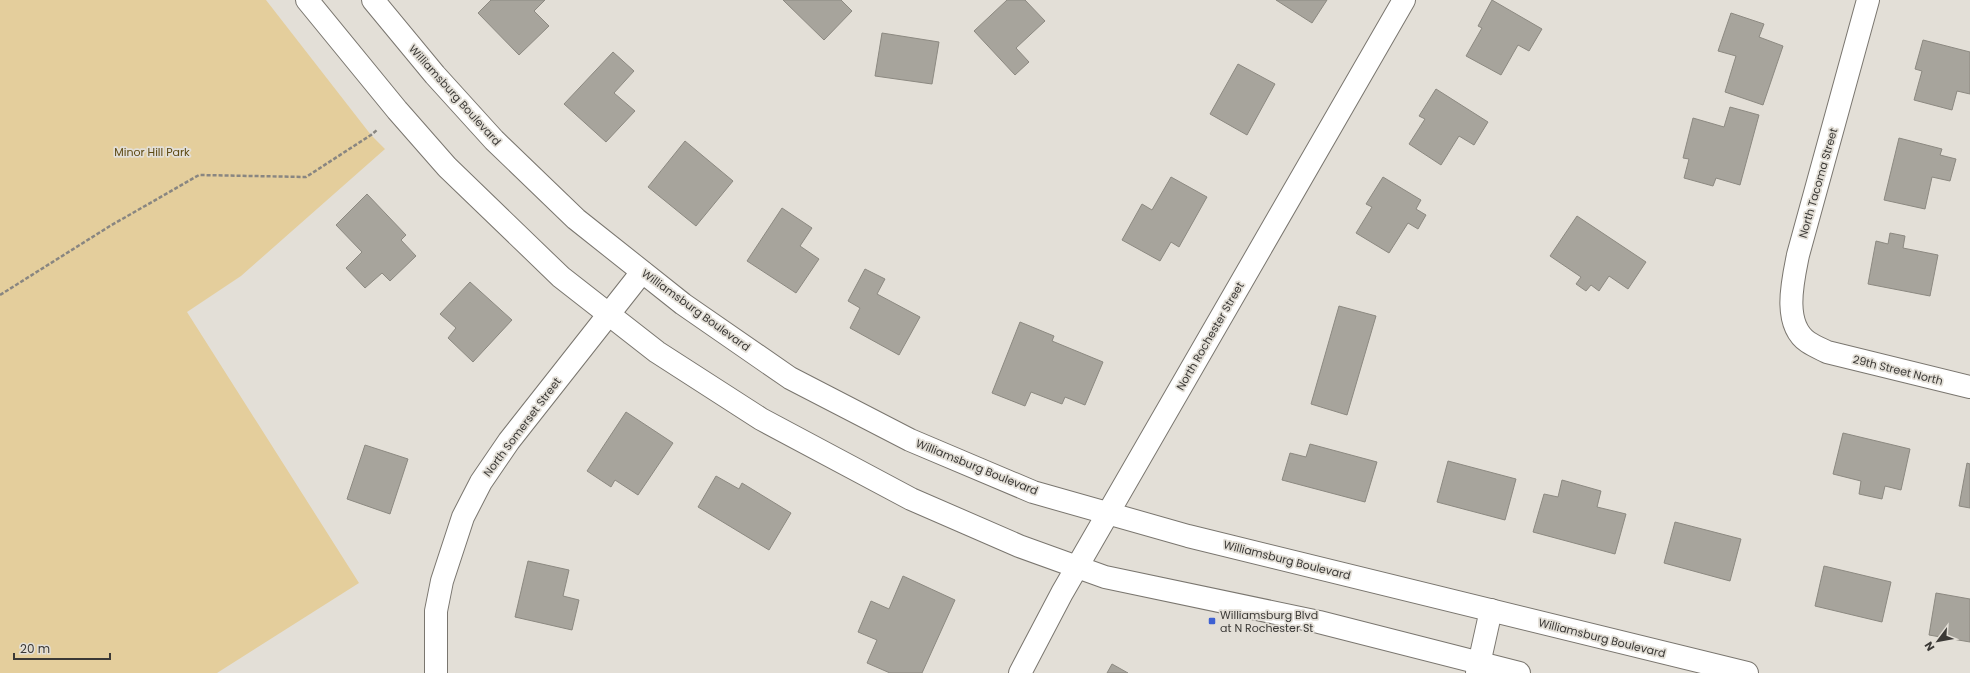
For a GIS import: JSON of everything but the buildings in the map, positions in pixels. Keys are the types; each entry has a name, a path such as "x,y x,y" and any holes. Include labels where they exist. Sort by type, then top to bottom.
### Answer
{"main road":[{"path":"307,0 397,110 447,167 561,277 657,352 761,420 911,499 1019,546 1105,578 1319,622 1478,668 1519,673"},
{"name":"Williamsburg Boulevard","path":"373,0 435,75 494,140 576,219 683,304 790,378 910,440 1033,492 1188,536 1747,673"},
{"name":"North Rochester Street","path":"1020,673 1077,567 1404,0"},
{"name":"North Tacoma Street","path":"1827,352 1807,342 1796,329 1792,313 1792,286 1798,255 1868,0"},
{"name":"North Somerset Street","path":"436,673 436,611 442,581 463,517 481,482 509,441 642,272"},
{"name":"29th Street North","path":"1827,352 1970,387"},
{"path":"1478,668 1490,610"}],"path":[{"path":"0,295 110,226 199,175 306,177 372,136 397,110"}],"green space":[{"name":"Minor Hill Park","path":"0,0 266,0 371,135 385,149 241,276 187,312 359,583 217,673 0,673"}],"place":[{"name":"Williamsburg Blvd at N Rochester St","path":"1212,621"}]}
